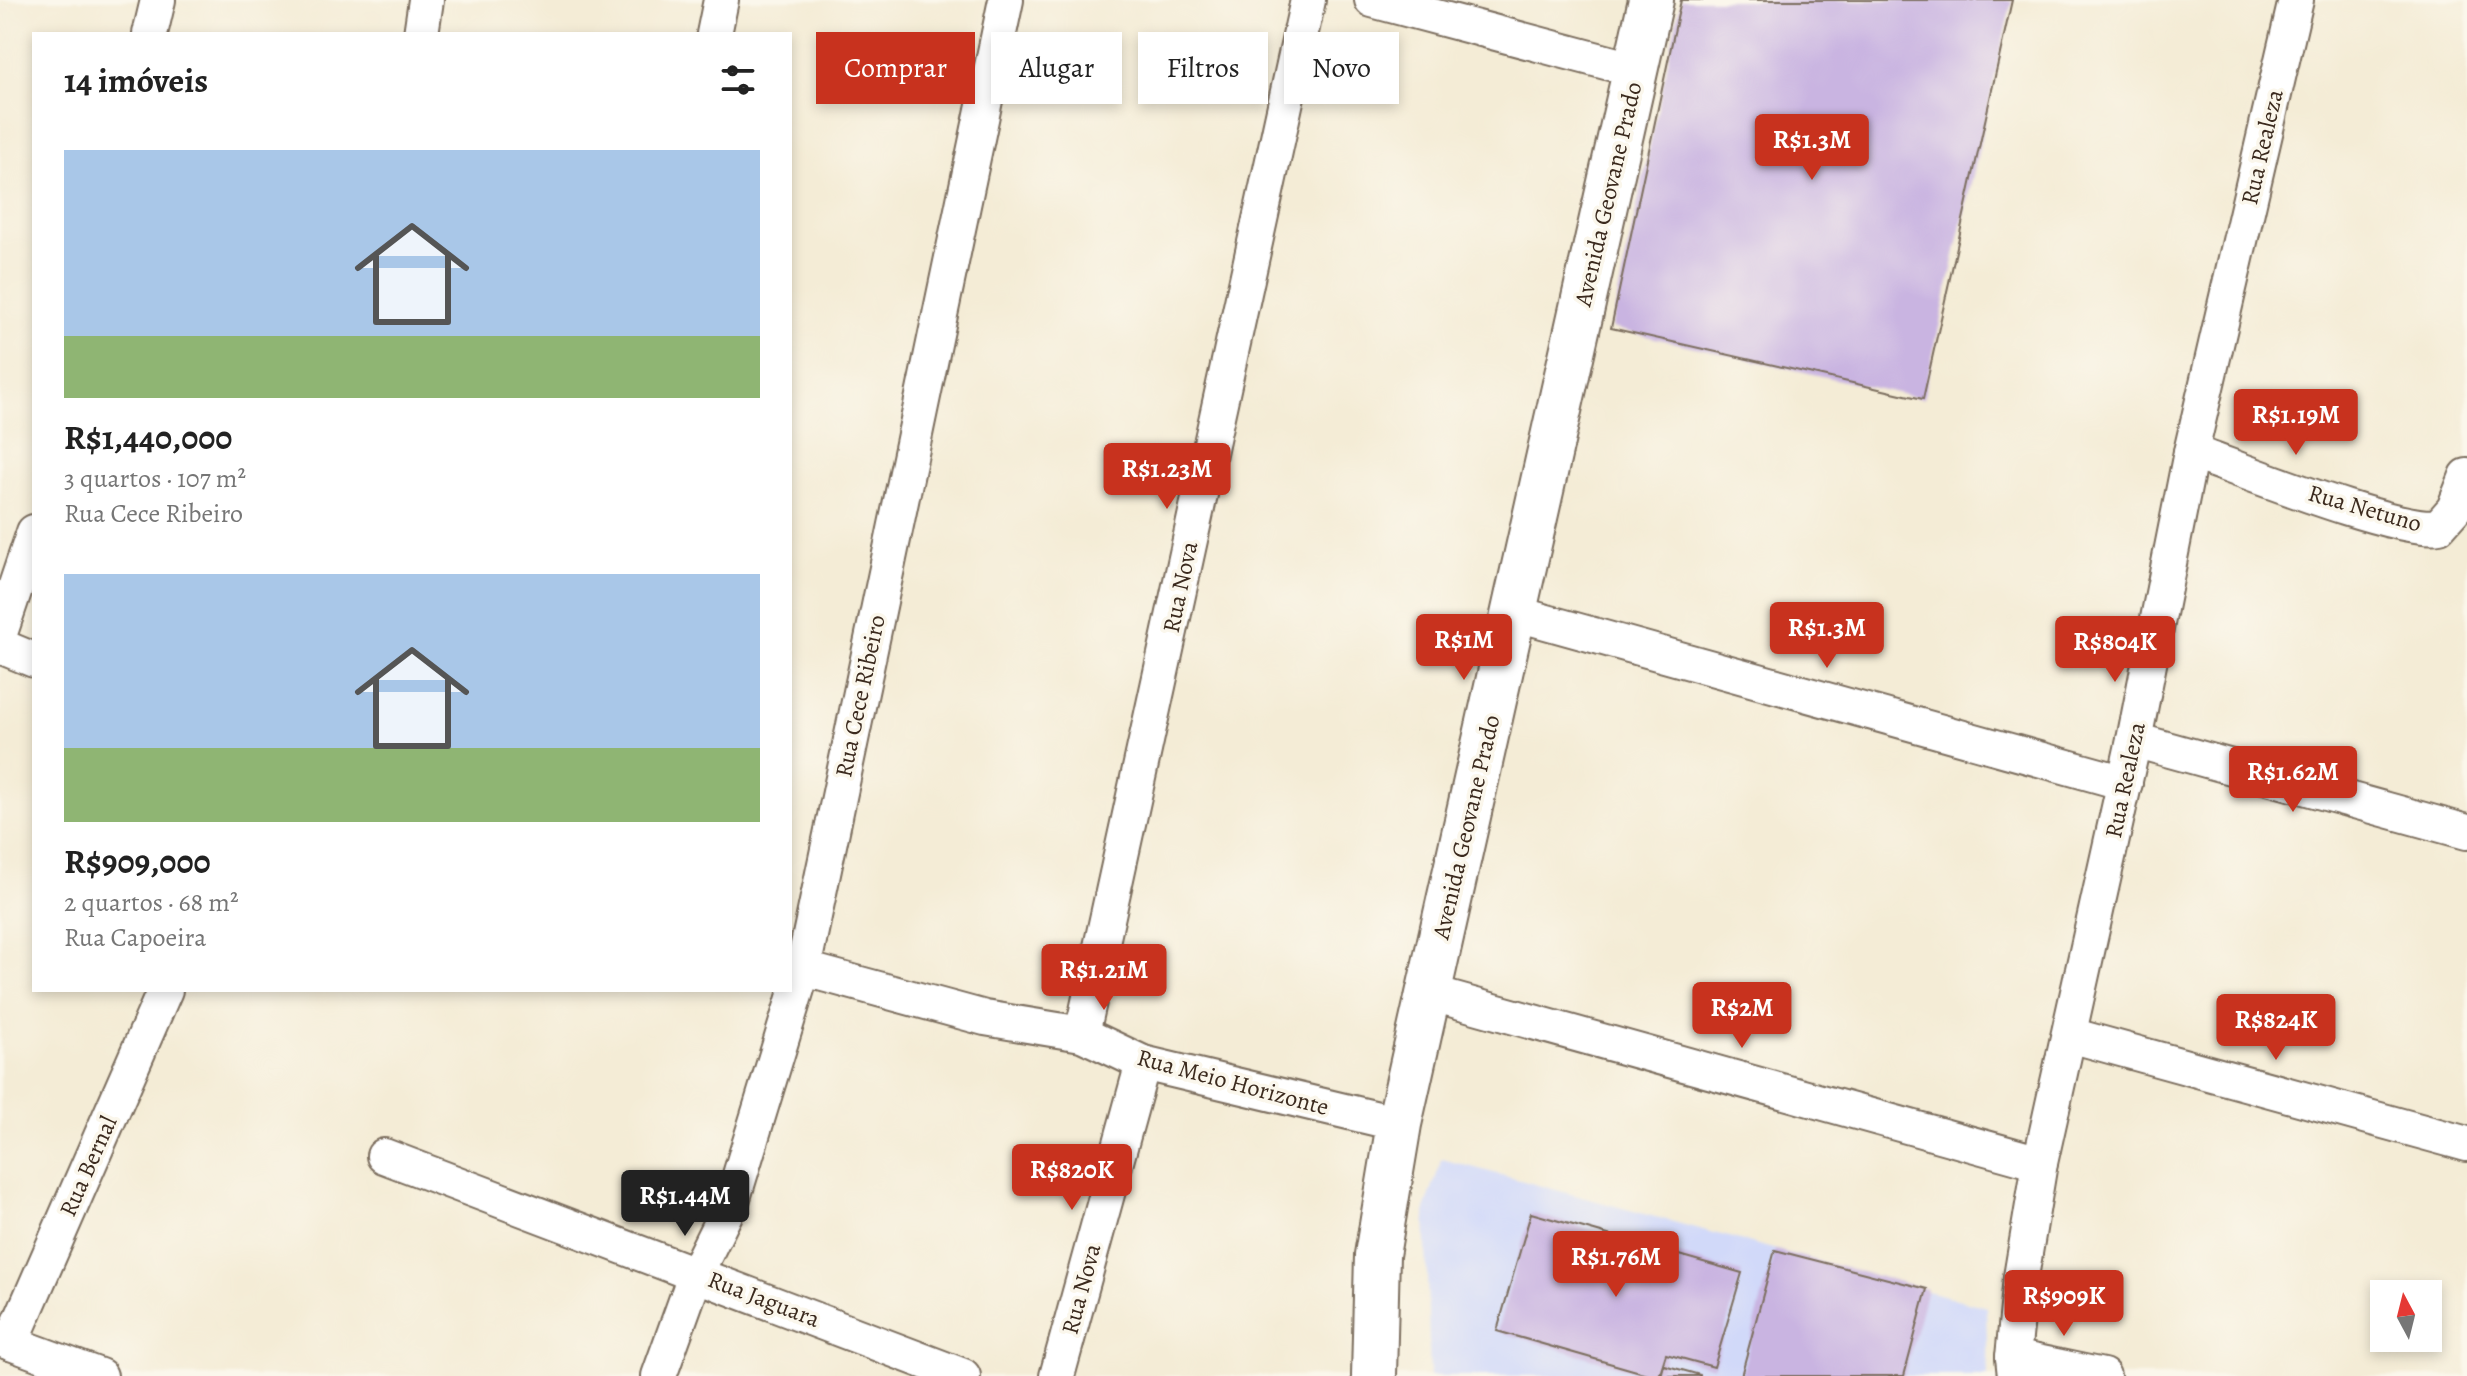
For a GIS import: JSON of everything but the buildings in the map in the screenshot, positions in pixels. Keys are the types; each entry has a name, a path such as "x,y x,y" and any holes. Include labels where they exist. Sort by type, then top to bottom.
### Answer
{"street":[{"path":"150,32 158,0"},
{"path":"421,32 426,0"},
{"path":"714,32 721,0"},
{"name":"Rua Cece Ribeiro","path":"796,967 1006,0"},
{"name":"Rua Nova","path":"1082,1034 1308,0"},
{"path":"1372,0 1636,70"},
{"name":"Avenida Geovane Prado","path":"1374,1376 1377,1255 1399,1124 1651,0"},
{"name":"Rua Realeza","path":"2014,1366 2021,1277 2040,1163 2125,783 2191,452 2296,0"},
{"name":"Rua Netuno","path":"2191,452 2384,518 2429,527 2439,526 2454,509 2467,476"},
{"path":"0,633 32,538"},
{"path":"1514,613 2125,783"},
{"path":"0,646 32,659"},
{"path":"2134,740 2467,832"},
{"name":"Rua Meio Horizonte","path":"796,967 985,1018 1082,1034 1143,1063 1399,1124"},
{"name":"Rua Bernal","path":"6,1341 164,992"},
{"name":"Rua Cece Ribeiro","path":"659,1376 696,1273 733,1198 789,992"},
{"path":"1429,993 2040,1163"},
{"path":"2070,1035 2467,1144"},
{"name":"Rua Nova","path":"1057,1376 1143,1063"},
{"name":"Rua Jaguara","path":"384,1156 963,1376"},
{"path":"6,1341 100,1376"},
{"path":"2014,1366 2103,1376"}],"shaded area":[{"path":"1442,1159 1986,1307 1988,1376 1430,1376 1425,1210"}]}
